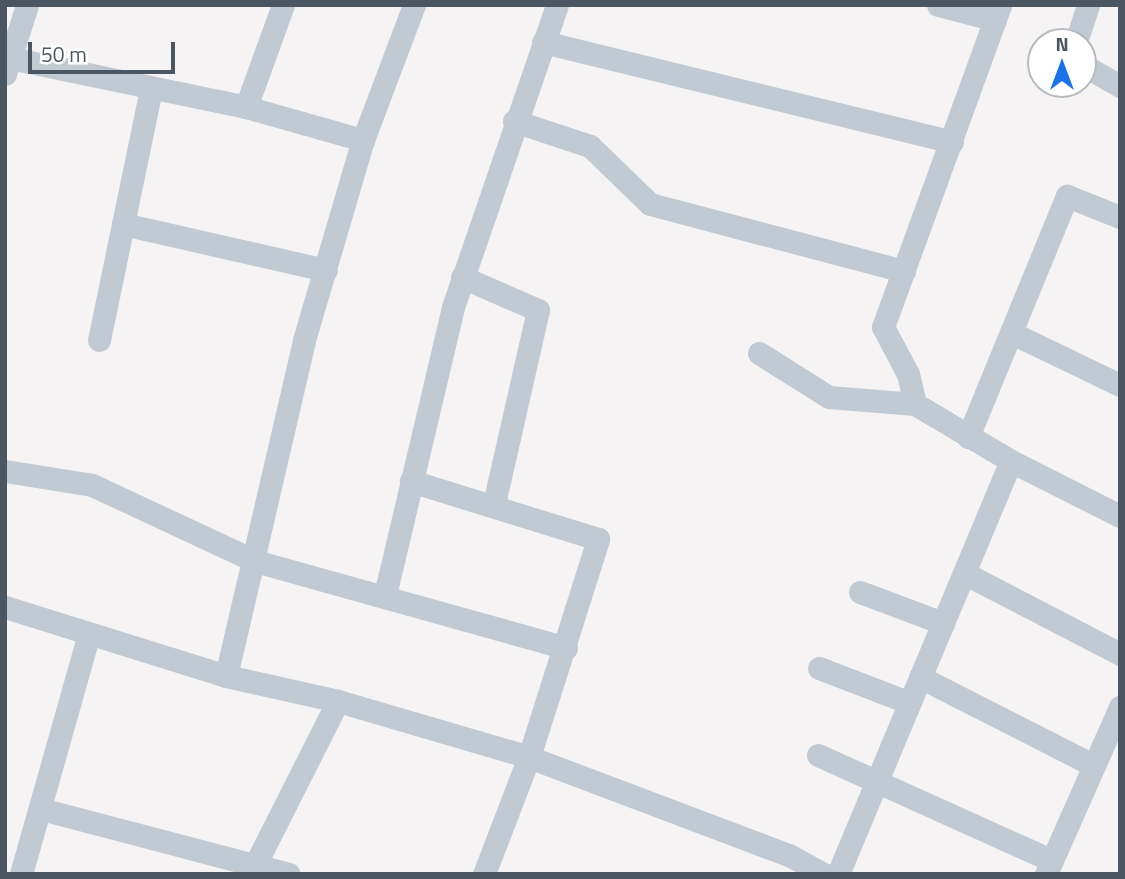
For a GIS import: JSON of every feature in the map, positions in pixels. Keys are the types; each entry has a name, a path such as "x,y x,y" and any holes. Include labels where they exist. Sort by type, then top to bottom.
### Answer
{"street":[{"path":"27,5 8,66 151,88 246,107 362,140"},
{"path":"246,107 283,5"},
{"path":"226,676 255,561 304,340 362,140 414,5"},
{"path":"385,595 463,277 514,121 557,5"},
{"path":"915,404 908,374 882,330 997,13 938,5"},
{"path":"1081,28 1088,5"},
{"path":"543,42 952,142"},
{"path":"1097,73 1120,86"},
{"path":"99,340 151,88"},
{"path":"514,121 590,146 650,204 904,271"},
{"path":"968,436 1014,334 1067,196 1120,216"},
{"path":"123,224 326,270"},
{"path":"463,277 538,310 494,504"},
{"path":"1014,334 1120,385"},
{"path":"759,353 829,397 915,404 1010,461 1120,516"},
{"path":"838,874 1010,461"},
{"path":"5,471 104,489 255,561 385,595 566,648"},
{"path":"411,481 494,504 598,538 566,648 529,757 484,874"},
{"path":"964,573 1120,654"},
{"path":"860,592 943,623"},
{"path":"5,607 226,676 338,701 529,757 789,855 822,874"},
{"path":"21,874 89,634"},
{"path":"819,668 910,703"},
{"path":"920,677 1093,765"},
{"path":"255,865 338,701"},
{"path":"818,755 1049,867 1120,708"},
{"path":"41,809 289,874"}]}
